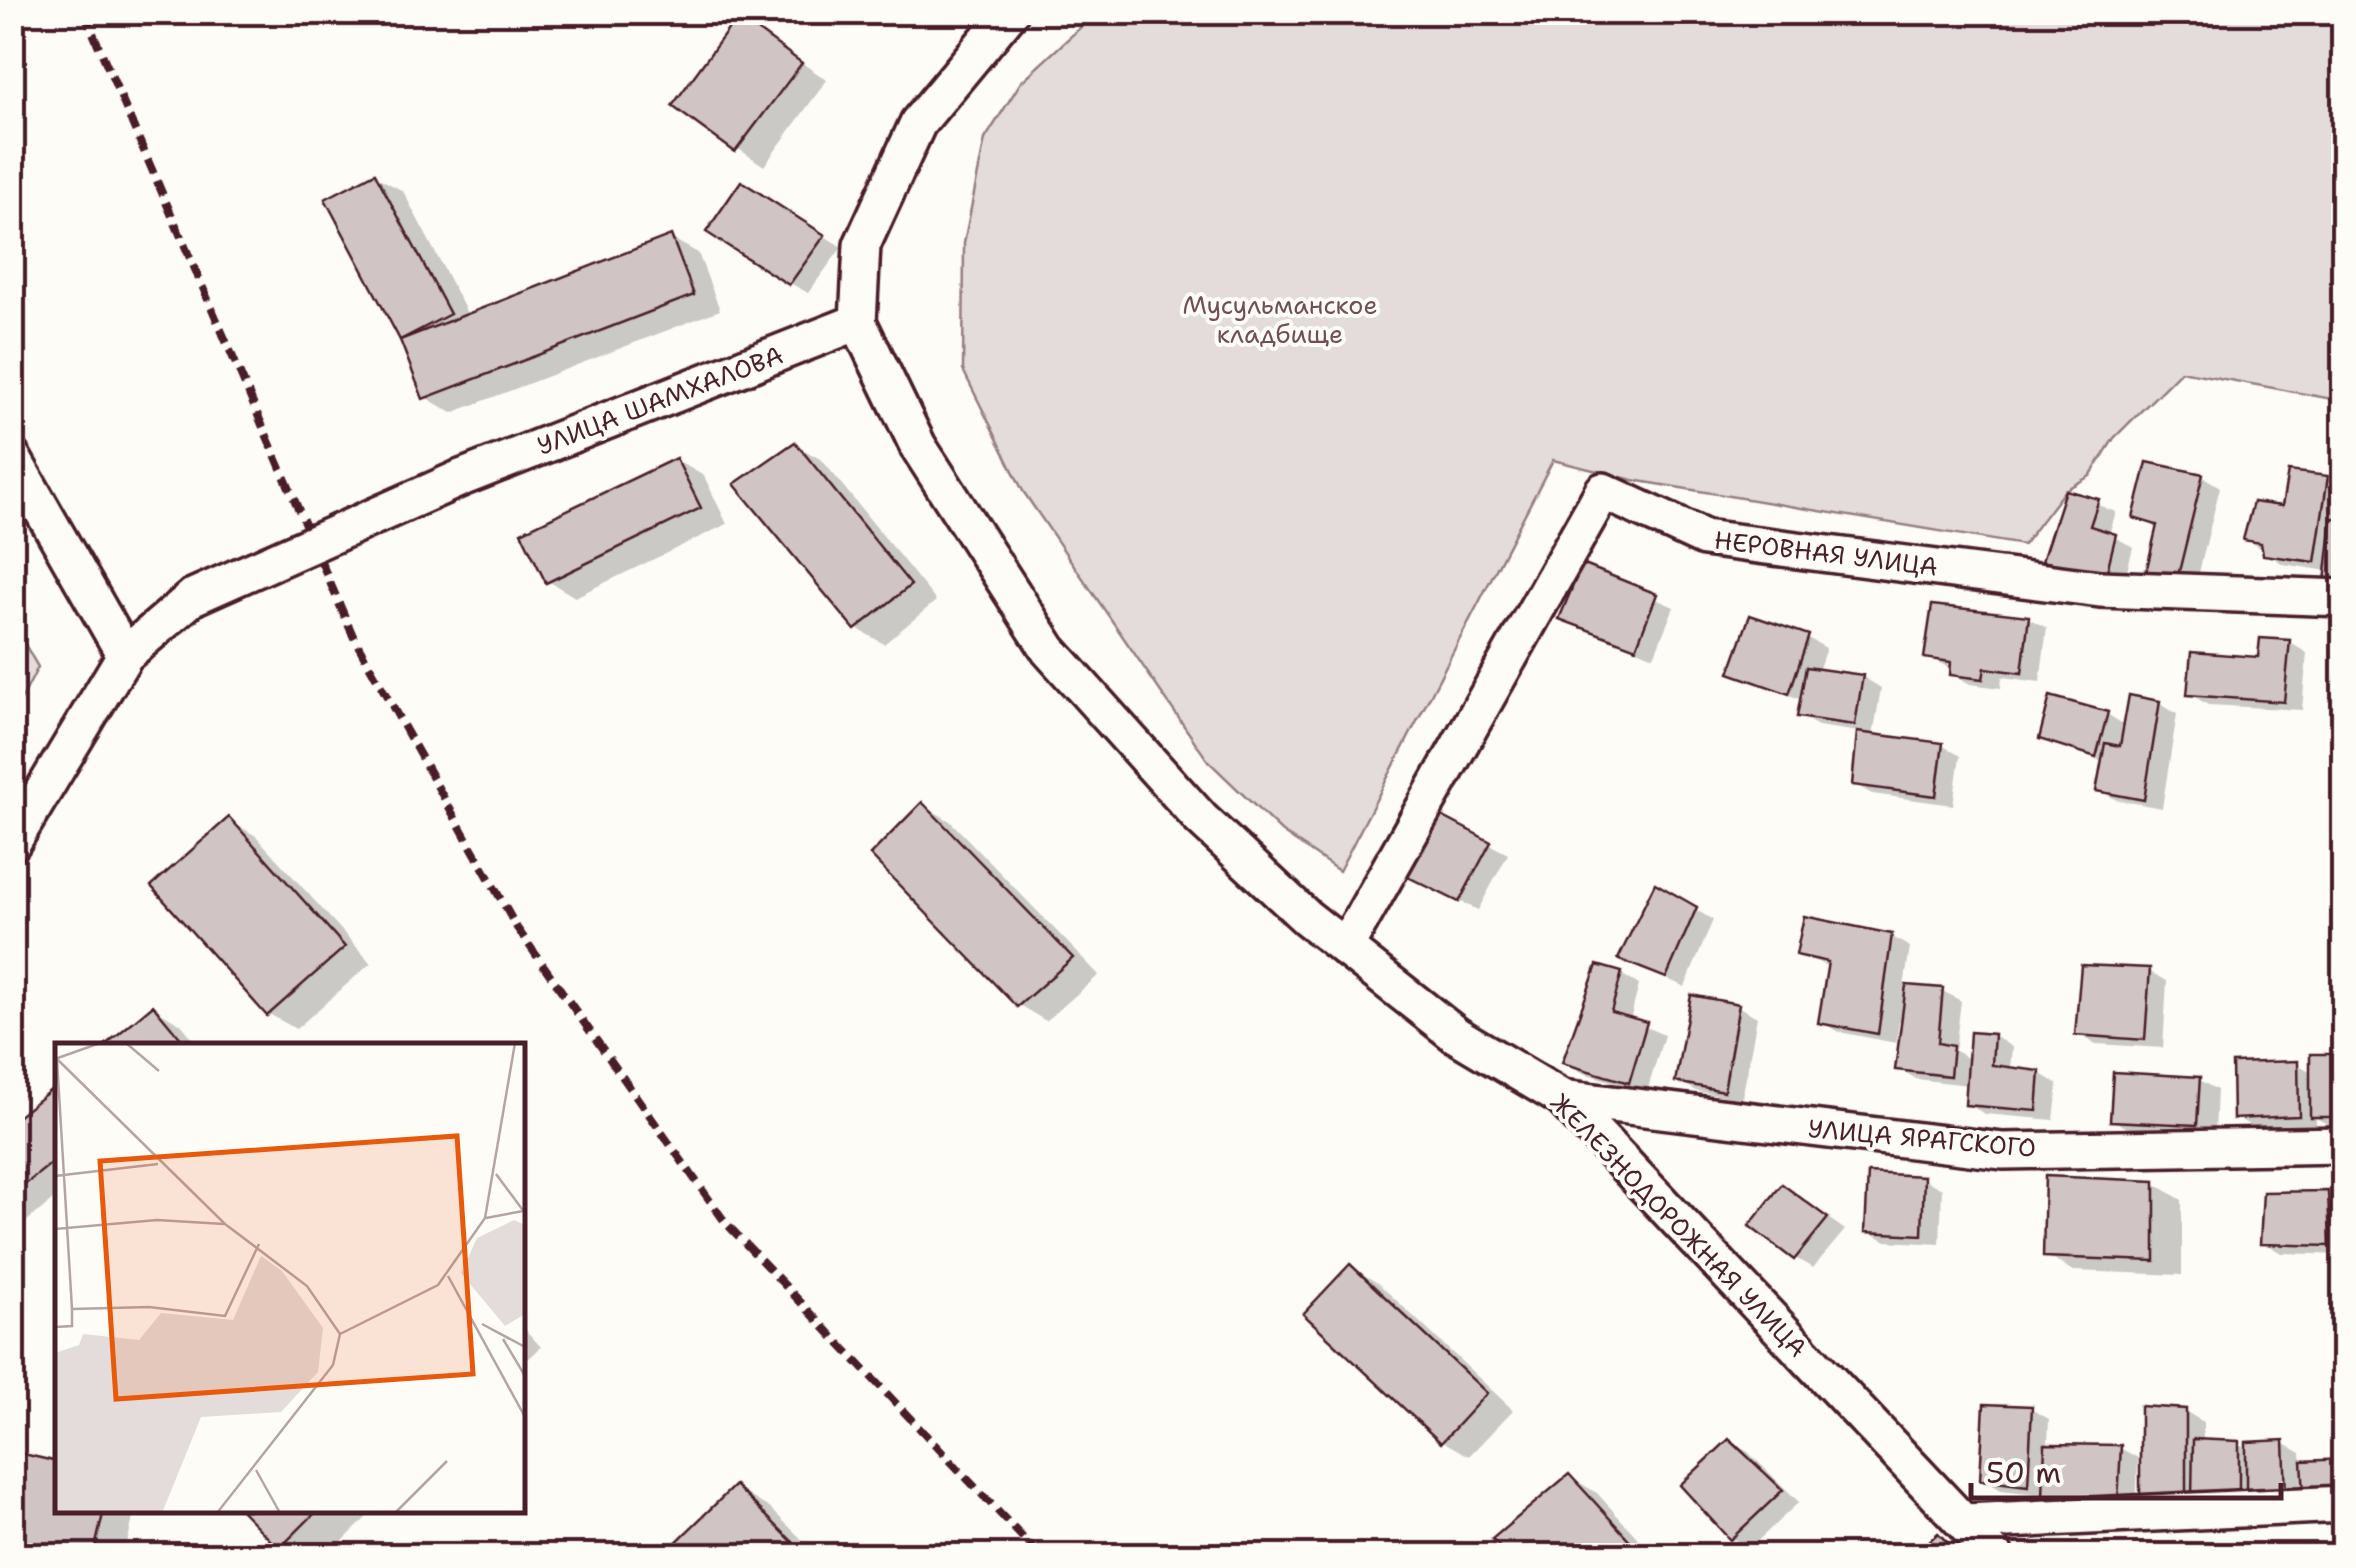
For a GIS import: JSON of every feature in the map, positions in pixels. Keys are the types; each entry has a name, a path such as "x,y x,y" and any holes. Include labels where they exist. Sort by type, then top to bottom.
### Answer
{"street":[{"path":"858,322 862,245 918,122 1010,12"},
{"name":"УЛИЦА ШАМХАЛОВА","path":"12,843 125,655 193,596 461,478 858,322"},
{"name":"ЖЕЛЕЗНОДОРОЖНАЯ УЛИЦА","path":"858,322 918,446 1049,650 1201,818 1306,918 1456,1035 1562,1098 1995,1556"},
{"path":"12,457 125,655"},
{"name":"НЕРОВНАЯ УЛИЦА","path":"1345,948 1603,491 1704,538 2100,589 2344,598"},
{"name":"УЛИЦА ЯРАГСКОГО","path":"1562,1098 2003,1151 2344,1145"},
{"path":"1965,1522 2344,1504"}],"green space":[{"name":"Мусульманское кладбище","path":"1096,13 2343,13 2343,401 2181,371 2114,438 2090,476 2065,490 2023,545 1633,480 1553,460 1339,871 1282,832 1208,761 1023,491 963,370 964,243 985,139 1021,82"},
{"path":"12,622 38,667 13,716 12,715"}],"building":[{"path":"738,16 802,63 735,152 672,106"},
{"path":"375,173 450,314 400,340 325,199"},
{"path":"741,181 825,235 789,285 706,232"},
{"path":"671,235 694,295 423,399 400,340"},
{"path":"795,442 911,585 855,630 734,484"},
{"path":"676,458 701,508 546,583 521,532"},
{"path":"2147,462 2203,474 2177,580 2144,581 2157,525 2133,518"},
{"path":"2288,471 2328,476 2315,562 2263,555 2261,543 2243,540 2253,502 2282,506"},
{"path":"2065,490 2099,499 2090,526 2116,534 2106,575 2042,561"},
{"path":"2332,518 2344,519 2344,583 2325,582"},
{"path":"1582,564 1657,594 1636,648 1559,619"},
{"path":"1932,605 2029,616 2022,673 1985,668 1983,679 1950,675 1951,662 1924,658"},
{"path":"1750,615 1809,635 1789,694 1729,673"},
{"path":"2260,638 2290,640 2284,702 2187,695 2191,652 2258,657"},
{"path":"2338,657 2344,658 2344,750 2333,749"},
{"path":"1806,667 1863,675 1855,725 1797,717"},
{"path":"2129,695 2160,701 2144,800 2096,791 2105,743 2120,746"},
{"path":"2050,696 2108,712 2096,757 2039,739"},
{"path":"1857,732 1943,743 1936,796 1852,785"},
{"path":"922,802 1073,958 1017,1007 870,855"},
{"path":"1438,814 1491,842 1459,902 1404,875"},
{"path":"229,817 345,947 267,1016 151,886"},
{"path":"1655,883 1697,907 1666,978 1618,959"},
{"path":"1804,916 1892,934 1878,1034 1818,1023 1828,962 1796,955"},
{"path":"1597,965 1622,972 1611,1012 1647,1022 1629,1083 1562,1063"},
{"path":"2081,965 2150,968 2145,1040 2075,1035"},
{"path":"1906,985 1943,988 1938,1043 1953,1046 1950,1076 1895,1070"},
{"path":"1691,995 1739,1004 1724,1091 1675,1082"},
{"path":"153,1005 185,1043 108,1043"},
{"path":"1970,1032 1994,1034 1992,1065 2040,1071 2037,1111 1965,1105"},
{"path":"2310,1054 2344,1054 2344,1117 2310,1117"},
{"path":"2298,1061 2299,1116 2233,1119 2232,1063"},
{"path":"2113,1072 2200,1077 2197,1125 2110,1121"},
{"path":"55,1086 55,1160 12,1195 12,1121"},
{"path":"1868,1173 1924,1176 1922,1235 1865,1232"},
{"path":"2045,1176 2155,1181 2155,1261 2043,1257"},
{"path":"1782,1184 1828,1218 1794,1260 1749,1226"},
{"path":"2328,1191 2330,1246 2260,1244 2263,1192"},
{"path":"1350,1264 1487,1393 1441,1443 1303,1314"},
{"path":"1984,1404 2032,1406 2028,1486 1980,1480"},
{"path":"2140,1406 2186,1409 2186,1495 2140,1494"},
{"path":"1729,1439 1783,1490 1730,1540 1680,1485"},
{"path":"2193,1439 2239,1441 2239,1498 2192,1498"},
{"path":"2284,1440 2286,1496 2246,1498 2246,1442"},
{"path":"2045,1444 2121,1445 2118,1502 2043,1497"},
{"path":"15,1452 55,1461 55,1513 103,1513 93,1556 12,1556"},
{"path":"2344,1459 2344,1493 2304,1493 2302,1461"},
{"path":"1569,1474 1644,1556 1508,1556 1492,1539"},
{"path":"735,1485 807,1556 673,1556 668,1550"},
{"path":"244,1513 315,1513 279,1549"},
{"path":"1938,1533 1961,1556 1913,1556"}],"railway":[{"path":"84,12 354,638 517,928 725,1222 1040,1556"}]}
